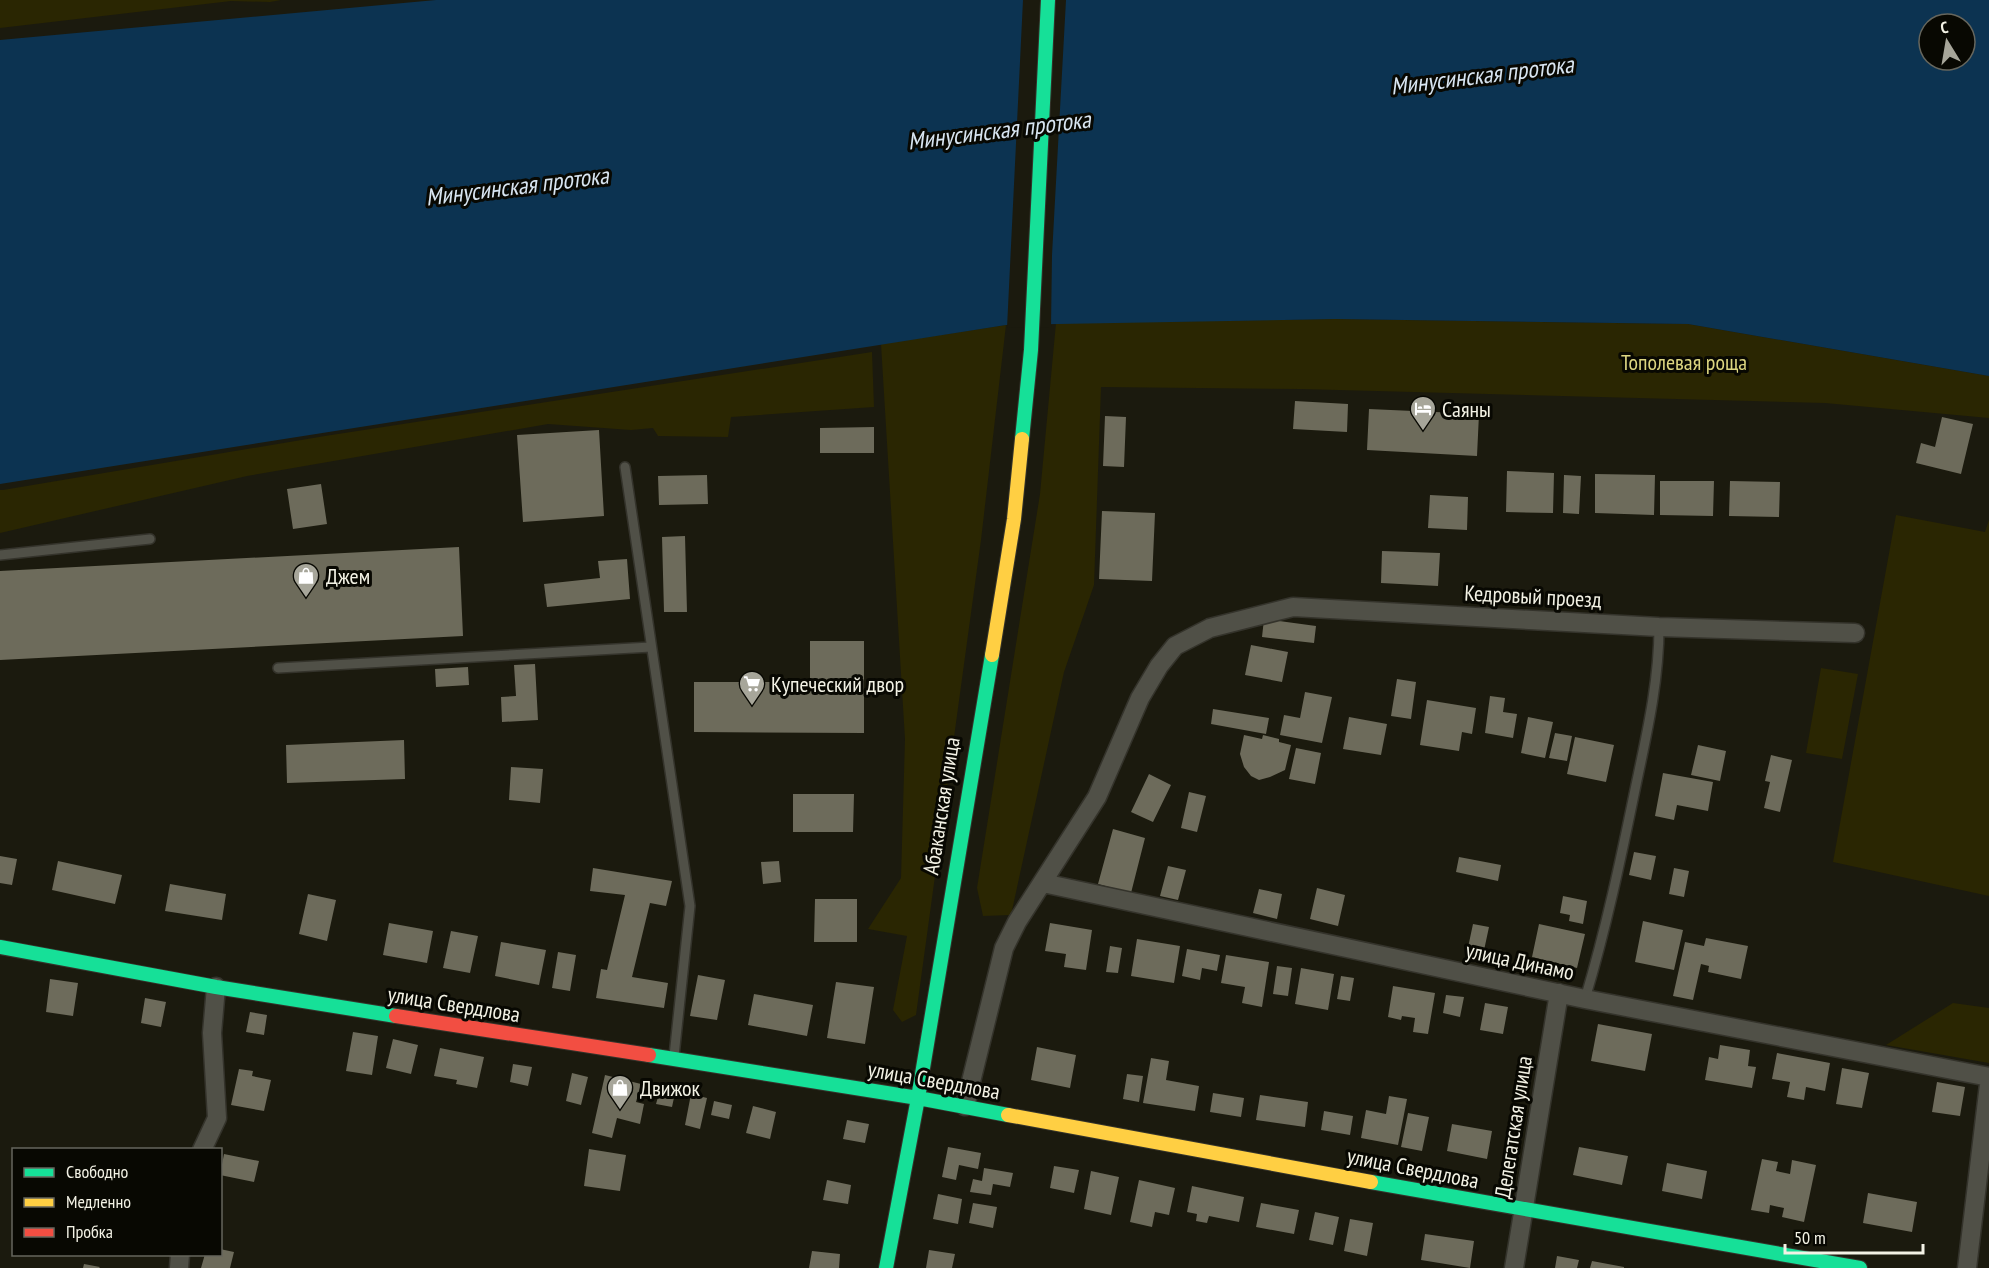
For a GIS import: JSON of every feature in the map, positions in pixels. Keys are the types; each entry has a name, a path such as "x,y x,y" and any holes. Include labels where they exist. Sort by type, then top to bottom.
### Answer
{"street":[{"name":"Абаканская улица","path":"886,1268 918,1098 1014,519 1031,350 1048,0"},
{"name":"Кедровый проезд","path":"1043,883 1097,797 1140,698 1159,666 1175,646 1210,628 1293,607 1659,627 1855,633"},
{"name":"улица Динамо","path":"1043,883 1585,999 1989,1077"},
{"path":"965,1106 1004,948 1017,922 1043,883"},
{"name":"улица Свердлова","path":"0,947 216,987 965,1106 1524,1210 1860,1268"},
{"path":"202,1148 217,1118 212,1033 216,987"},
{"name":"Делегатская улица","path":"1514,1268 1559,993"},
{"path":"1967,1268 1989,1084"}],"lane":[{"path":"625,468 690,906 674,1060"},
{"path":"0,555 150,539"},
{"path":"1585,999 1602,943 1648,732 1659,652 1659,627"},
{"path":"278,668 651,647"}],"green space":[{"path":"0,0 281,0 231,1 0,28"},
{"name":"Тополевая роща","path":"1335,319 1688,324 1989,376 1989,418 1825,403 1301,389 1101,387 1094,585 1064,672 1011,915 983,916 977,888 1040,494 1056,323"},
{"path":"1006,325 981,540 916,1015 902,1022 893,1010 907,936 868,929 901,878 905,739 881,344"},
{"path":"872,352 874,407 731,417 728,437 658,436 653,428 631,430 548,424 247,476 0,533 0,490 325,436"},
{"path":"1896,515 1985,532 1989,520 1989,896 1833,862"},
{"path":"1821,668 1858,674 1842,759 1806,753"},
{"path":"1953,1003 1989,1008 1989,1063 1886,1045"}],"water":[{"name":"Минусинская протока","path":"436,0 1989,0 1989,376 1688,324 1335,319 1006,325 0,484 0,40"}],"pier":[{"path":"1023,0 1066,0 1052,255 1051,327 1007,328"}],"building":[{"path":"1295,401 1348,404 1347,432 1293,429"},
{"name":"Саяны","path":"1369,409 1479,414 1477,456 1367,450"},
{"path":"1105,416 1126,417 1124,467 1103,466"},
{"path":"1942,417 1973,424 1961,474 1916,463 1921,443 1935,447"},
{"path":"874,427 874,453 820,453 820,428"},
{"path":"599,430 604,516 523,522 517,435"},
{"path":"1507,471 1554,473 1553,513 1506,512"},
{"path":"1595,474 1655,475 1654,515 1595,513"},
{"path":"707,475 708,504 659,505 658,476"},
{"path":"1564,475 1581,476 1579,514 1563,513"},
{"path":"1660,481 1714,481 1713,516 1660,515"},
{"path":"1730,481 1780,482 1779,517 1729,516"},
{"path":"321,484 327,524 293,529 287,489"},
{"path":"1430,495 1468,497 1467,530 1428,528"},
{"path":"1102,511 1155,513 1152,581 1099,579"},
{"path":"685,536 687,612 664,612 662,537"},
{"name":"Джем","path":"459,547 463,636 0,660 0,571"},
{"path":"1382,551 1440,553 1438,586 1381,583"},
{"path":"627,559 630,599 547,607 544,584 600,578 598,561"},
{"path":"1264,619 1316,626 1314,643 1262,637"},
{"path":"810,641 864,641 864,733 694,732 694,682 810,682"},
{"path":"1251,645 1288,652 1282,682 1245,675"},
{"path":"535,664 538,720 502,722 501,697 516,696 514,665"},
{"path":"468,667 469,685 436,687 435,669"},
{"path":"1397,679 1416,682 1411,719 1391,716"},
{"path":"1305,692 1332,697 1322,743 1280,735 1284,715 1300,718"},
{"path":"1490,696 1505,698 1503,712 1517,714 1513,738 1485,733"},
{"path":"1427,700 1476,708 1472,734 1462,732 1459,751 1420,745"},
{"path":"1213,709 1269,718 1266,734 1211,724"},
{"path":"1349,717 1387,724 1381,755 1343,749"},
{"path":"1528,717 1553,722 1545,758 1521,753"},
{"path":"1555,733 1572,736 1567,761 1549,758"},
{"path":"1244,735 1262,739 1263,735 1291,745 1285,770 1259,780 1251,776 1244,767 1240,754"},
{"path":"1575,737 1614,745 1606,782 1567,774"},
{"path":"404,740 405,779 287,783 286,745"},
{"path":"1698,745 1726,751 1720,781 1691,775"},
{"path":"1296,748 1321,753 1315,784 1289,779"},
{"path":"1771,755 1792,760 1780,812 1764,808 1770,782 1765,781"},
{"path":"511,767 543,769 540,803 509,800"},
{"path":"1663,773 1713,782 1708,811 1677,805 1674,820 1655,816"},
{"path":"1149,774 1171,785 1153,822 1131,812"},
{"path":"1189,792 1206,796 1197,832 1181,828"},
{"path":"793,794 854,794 853,832 793,832"},
{"path":"1113,829 1145,838 1131,893 1098,884"},
{"path":"1634,852 1656,856 1651,880 1629,875"},
{"path":"0,856 17,859 12,885 0,883"},
{"path":"1459,857 1501,865 1498,881 1456,872"},
{"path":"58,861 122,875 115,904 52,890"},
{"path":"779,861 781,882 763,884 761,862"},
{"path":"1168,866 1186,870 1178,900 1160,896"},
{"path":"593,868 672,881 666,906 650,903 632,977 668,983 664,1008 596,998 601,969 607,970 625,895 590,891"},
{"path":"1674,868 1689,871 1684,897 1669,894"},
{"path":"170,884 226,894 222,920 165,911"},
{"path":"1317,888 1345,895 1338,926 1310,919"},
{"path":"1259,889 1282,894 1277,919 1253,913"},
{"path":"308,894 336,900 327,941 299,934"},
{"path":"1563,896 1587,901 1583,924 1569,921 1570,915 1560,913"},
{"path":"815,899 857,899 857,942 814,942"},
{"path":"1643,921 1683,930 1674,970 1635,962"},
{"path":"389,923 433,931 427,963 383,955"},
{"path":"1050,923 1092,930 1086,970 1064,967 1066,954 1045,951"},
{"path":"1473,924 1489,927 1483,955 1467,952"},
{"path":"1539,924 1585,934 1577,968 1532,957"},
{"path":"451,931 478,936 470,973 443,968"},
{"path":"1706,938 1748,946 1741,979 1708,972 1709,966 1701,964 1693,1000 1673,996 1685,942 1704,946"},
{"path":"1137,939 1180,946 1174,983 1131,976"},
{"path":"501,942 546,950 539,985 495,976"},
{"path":"1110,946 1122,948 1118,973 1106,972"},
{"path":"1187,949 1220,955 1217,971 1202,968 1200,980 1182,976"},
{"path":"558,952 576,955 570,991 552,988"},
{"path":"1226,955 1269,962 1262,1007 1242,1003 1245,987 1221,983"},
{"path":"1277,966 1292,968 1288,996 1273,994"},
{"path":"1301,968 1334,974 1328,1010 1295,1004"},
{"path":"698,975 725,980 717,1020 690,1016"},
{"path":"1341,976 1354,978 1350,1001 1337,999"},
{"path":"50,979 78,983 73,1016 46,1012"},
{"path":"836,982 874,987 865,1044 827,1038"},
{"path":"1393,986 1435,993 1428,1034 1413,1032 1415,1018 1402,1016 1401,1020 1388,1017"},
{"path":"754,994 813,1005 807,1036 748,1025"},
{"path":"1446,995 1464,997 1460,1017 1443,1013"},
{"path":"145,998 166,1002 161,1027 141,1023"},
{"path":"1485,1003 1508,1007 1503,1034 1480,1030"},
{"path":"250,1012 267,1015 264,1035 246,1032"},
{"path":"1598,1024 1652,1034 1645,1071 1591,1061"},
{"path":"353,1032 378,1036 372,1075 346,1071"},
{"path":"393,1039 418,1045 411,1074 386,1068"},
{"path":"1720,1045 1750,1050 1748,1066 1756,1067 1752,1088 1705,1080 1709,1057 1718,1059"},
{"path":"1037,1047 1076,1055 1070,1088 1031,1080"},
{"path":"440,1048 484,1057 477,1088 456,1084 457,1080 434,1076"},
{"path":"1777,1053 1830,1063 1825,1091 1806,1087 1804,1100 1787,1097 1790,1082 1772,1079"},
{"path":"1151,1058 1169,1061 1166,1080 1199,1086 1195,1111 1143,1103"},
{"path":"513,1064 532,1067 528,1086 510,1082"},
{"path":"1842,1068 1869,1073 1862,1108 1836,1104"},
{"path":"239,1069 253,1071 252,1076 271,1080 264,1111 231,1105"},
{"path":"572,1073 588,1077 581,1105 566,1101"},
{"path":"1127,1074 1143,1076 1139,1102 1123,1099"},
{"name":"Движок","path":"605,1075 641,1084 636,1102 644,1104 640,1124 617,1118 612,1138 592,1133"},
{"path":"1937,1082 1965,1087 1960,1116 1932,1112"},
{"path":"660,1090 675,1093 672,1107 656,1104"},
{"path":"1213,1093 1244,1098 1241,1117 1210,1112"},
{"path":"691,1094 707,1098 700,1129 685,1125"},
{"path":"1260,1095 1308,1102 1305,1127 1256,1120"},
{"path":"1389,1096 1407,1099 1398,1145 1361,1138 1366,1110 1386,1114"},
{"path":"714,1101 732,1105 729,1119 711,1115"},
{"path":"753,1106 776,1112 770,1139 746,1133"},
{"path":"1324,1111 1353,1116 1350,1135 1321,1130"},
{"path":"1408,1113 1429,1117 1422,1151 1401,1147"},
{"path":"847,1120 869,1124 865,1143 843,1139"},
{"path":"1452,1124 1492,1131 1487,1159 1447,1151"},
{"path":"948,1147 981,1153 978,1169 959,1165 956,1180 942,1177"},
{"path":"1579,1147 1628,1156 1622,1185 1573,1175"},
{"path":"589,1149 626,1155 620,1191 584,1186"},
{"path":"224,1154 259,1161 254,1182 222,1175"},
{"path":"1762,1159 1778,1162 1776,1171 1790,1174 1792,1160 1816,1165 1804,1222 1782,1217 1784,1208 1770,1205 1769,1213 1751,1210"},
{"path":"1667,1163 1707,1171 1702,1199 1662,1191"},
{"path":"1054,1166 1079,1170 1074,1193 1050,1188"},
{"path":"984,1168 1013,1173 1010,1187 993,1184 991,1195 970,1192 973,1179 982,1181"},
{"path":"1091,1171 1119,1177 1111,1215 1084,1209"},
{"path":"827,1180 851,1185 848,1204 823,1200"},
{"path":"1139,1180 1175,1188 1169,1215 1155,1212 1152,1227 1130,1222"},
{"path":"1192,1186 1244,1197 1239,1222 1209,1216 1207,1223 1196,1221 1197,1214 1187,1212"},
{"path":"1868,1193 1917,1202 1912,1232 1863,1223"},
{"path":"938,1194 962,1199 958,1224 933,1219"},
{"path":"973,1203 997,1207 993,1228 969,1223"},
{"path":"1261,1203 1299,1210 1294,1234 1256,1227"},
{"path":"1315,1212 1339,1217 1333,1245 1309,1240"},
{"path":"1350,1219 1373,1223 1367,1256 1344,1251"},
{"path":"1425,1234 1474,1241 1470,1268 1421,1260"},
{"path":"222,1249 234,1252 230,1268 201,1268 204,1256 222,1256"},
{"path":"929,1250 955,1254 952,1268 926,1268"},
{"path":"812,1251 840,1254 839,1268 809,1268"},
{"path":"1557,1256 1579,1260 1577,1268 1555,1268"},
{"path":"1592,1261 1624,1267 1624,1268 1590,1268"},
{"path":"84,1264 100,1267 83,1268"}],"traffic: fast":[{"path":"1022,439 1031,350 1048,0"},
{"path":"886,1268 918,1098 992,655"},
{"path":"0,947 216,987 396,1016"},
{"path":"649,1055 918,1098 1008,1115"},
{"path":"1371,1182 1860,1268"}],"traffic: slow":[{"path":"992,655 1014,519 1022,439"},
{"path":"1008,1115 1371,1182"}],"traffic: jam":[{"path":"396,1016 649,1055"}],"place":[{"name":"Саяны","path":"1423,432"},
{"name":"Джем","path":"306,599"},
{"name":"Купеческий двор","path":"752,707"},
{"name":"Движок","path":"620,1111"}]}
